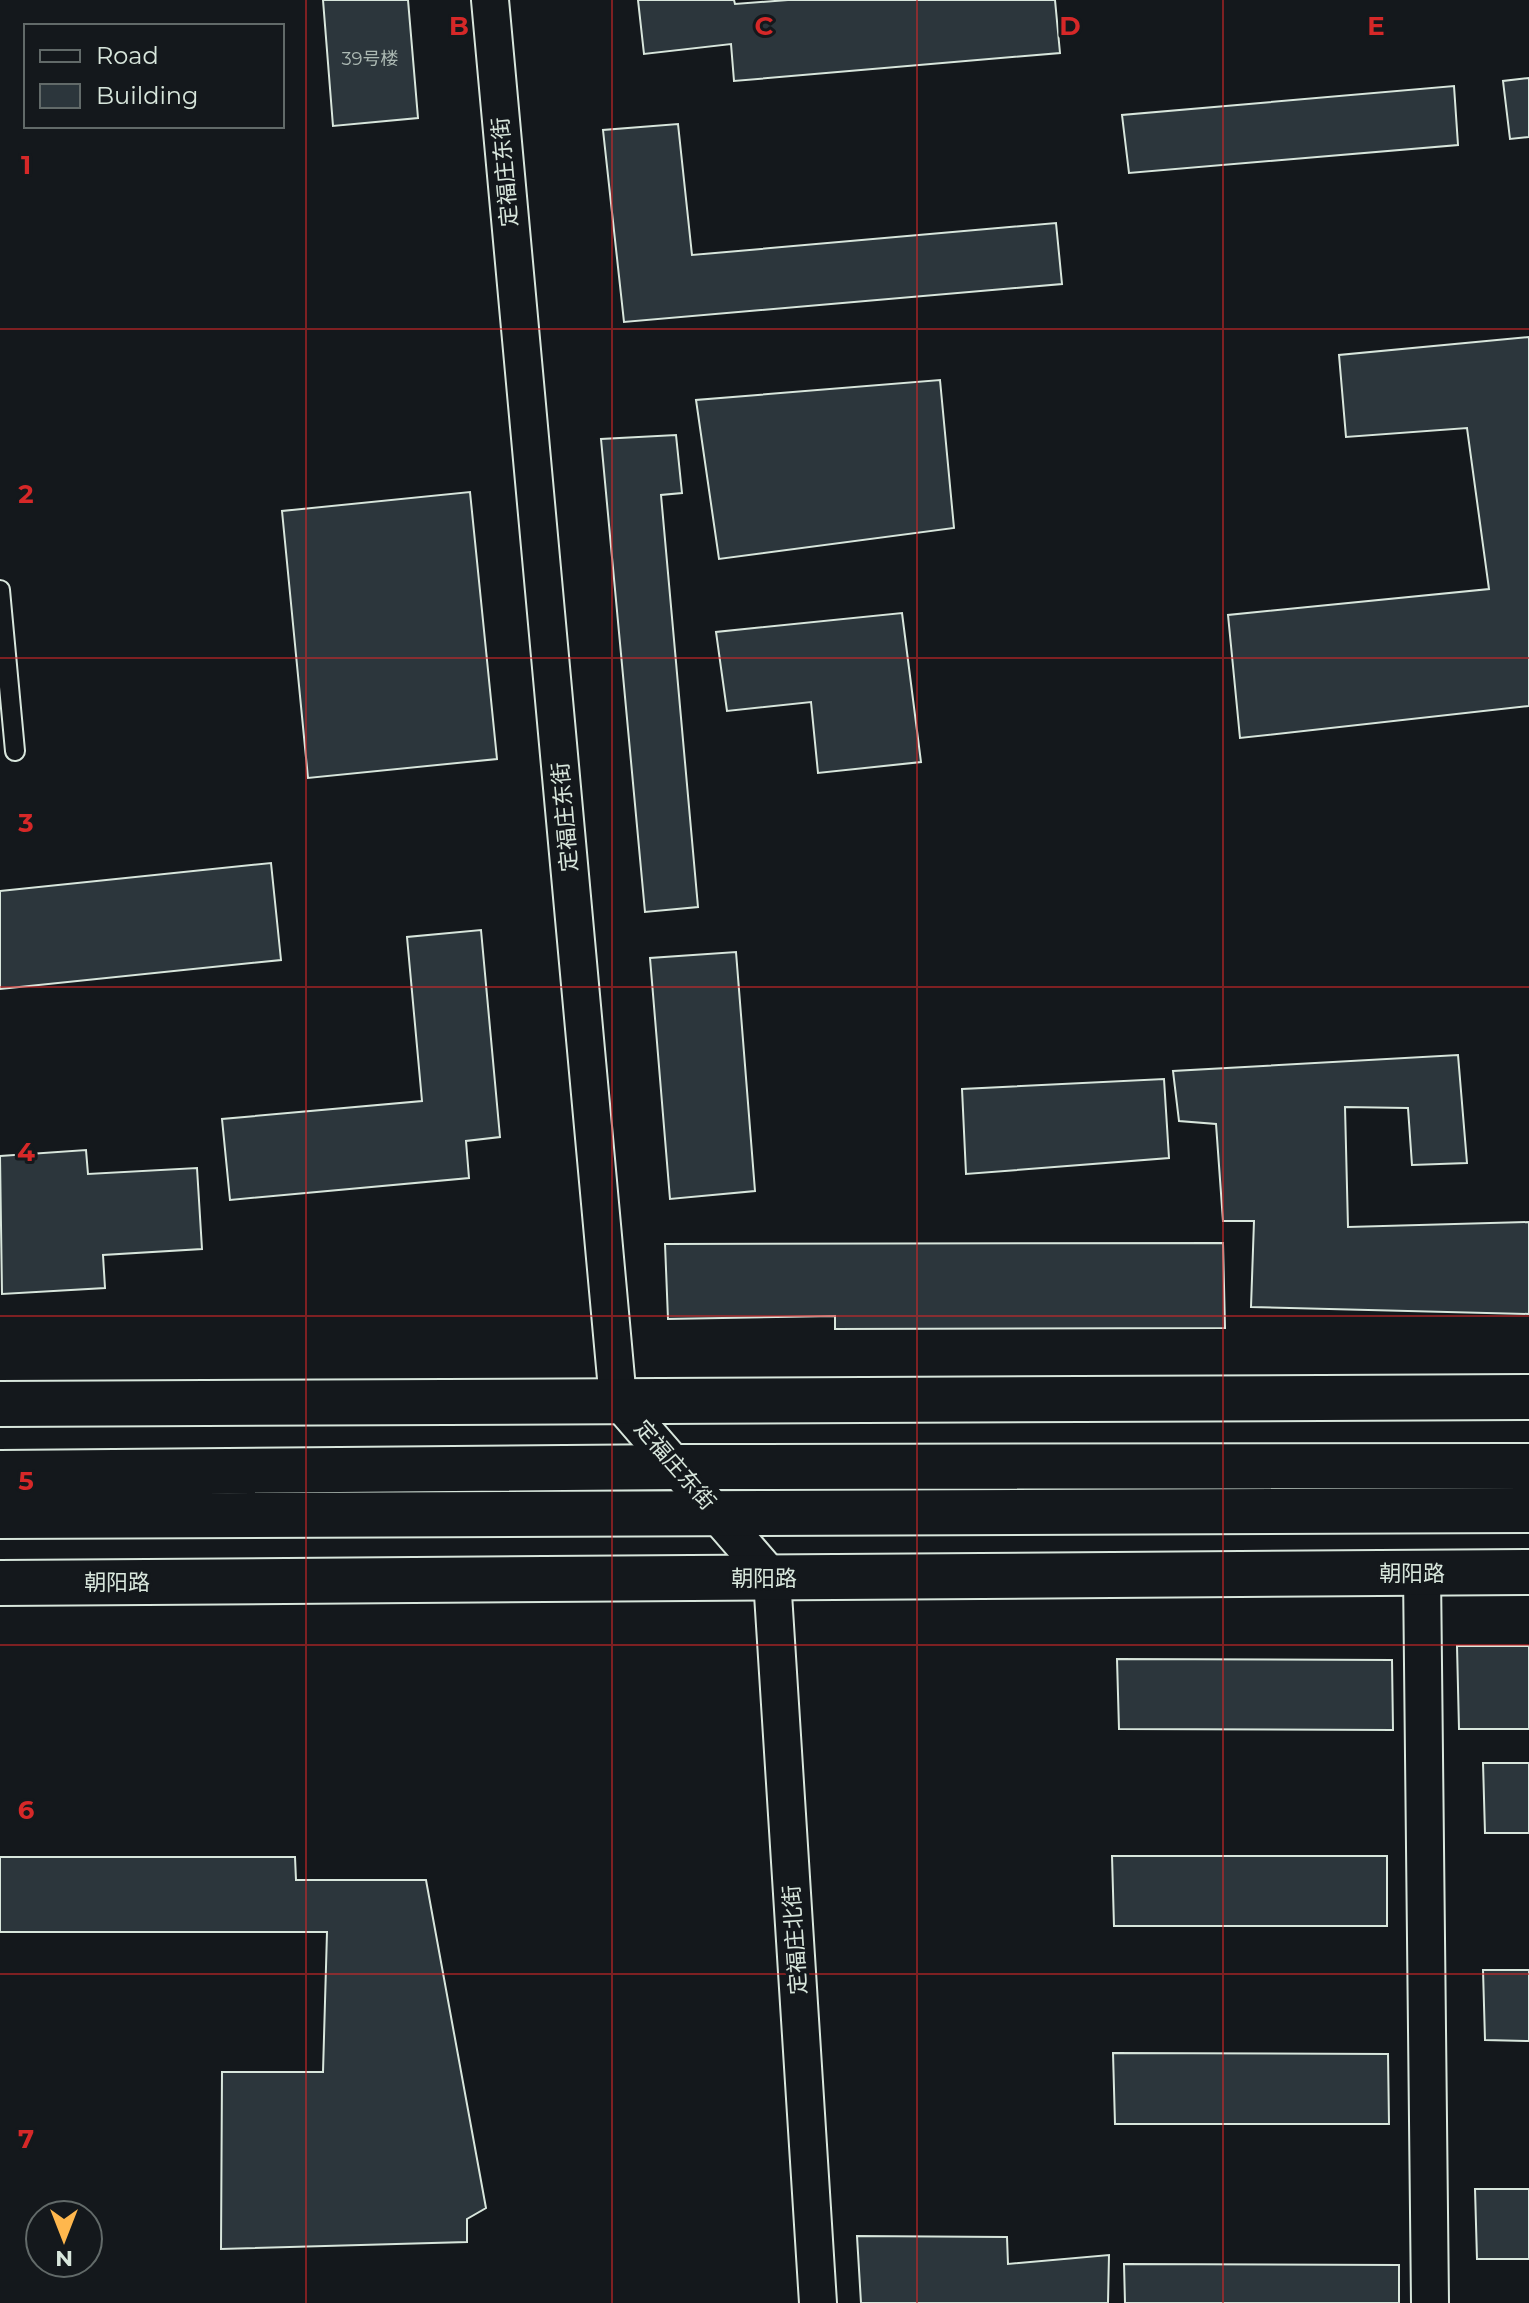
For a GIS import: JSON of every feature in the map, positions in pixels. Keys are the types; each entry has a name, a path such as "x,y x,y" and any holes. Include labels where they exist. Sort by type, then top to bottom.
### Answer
{"main road":[{"path":"0,1404 1529,1397"},
{"path":"0,1473 677,1467 1529,1466"},
{"path":"0,1516 1529,1510"},
{"name":"朝阳路","path":"0,1583 1529,1572"}],"street":[{"name":"定福庄东街","path":"490,0 618,1400 772,1578"},
{"path":"1422,1573 1430,2303"},
{"name":"定福庄北街","path":"772,1578 818,2303"}],"lane":[{"path":"0,590 15,751"}],"building":[{"path":"323,0 408,0 418,118 333,126"},
{"path":"638,0 734,0 735,4 788,0 1055,0 1060,53 734,81 731,44 644,54"},
{"path":"1529,78 1529,137 1510,139 1503,81"},
{"path":"1454,86 1458,145 1129,173 1122,115"},
{"path":"678,124 692,255 1056,223 1062,284 624,322 603,130"},
{"path":"1529,337 1529,706 1240,738 1228,615 1489,589 1467,428 1346,437 1339,355"},
{"path":"940,380 954,528 719,559 696,400"},
{"path":"676,435 682,493 661,495 698,907 645,912 601,439"},
{"path":"470,492 497,759 308,778 282,511"},
{"path":"902,613 921,762 818,773 811,702 727,711 716,632"},
{"path":"271,863 281,960 0,989 0,891"},
{"path":"481,930 500,1137 466,1141 469,1178 230,1200 222,1119 422,1101 407,937"},
{"path":"736,952 755,1191 670,1199 650,958"},
{"path":"1458,1055 1467,1163 1412,1165 1408,1108 1345,1107 1348,1227 1529,1222 1529,1314 1251,1307 1254,1221 1223,1221 1216,1124 1179,1121 1173,1071"},
{"path":"1164,1079 1169,1158 966,1174 962,1089"},
{"path":"86,1150 88,1174 197,1168 202,1249 103,1255 105,1288 2,1294 0,1156"},
{"path":"1223,1243 1225,1328 835,1329 835,1316 668,1319 665,1244"},
{"path":"1457,1646 1529,1646 1529,1729 1459,1729"},
{"path":"1117,1659 1392,1660 1393,1730 1119,1729"},
{"path":"1483,1763 1529,1763 1529,1833 1485,1833"},
{"path":"1112,1856 1387,1856 1387,1926 1114,1926"},
{"path":"0,1857 295,1857 296,1880 426,1880 486,2208 467,2219 467,2242 221,2249 222,2072 323,2072 327,1932 0,1932"},
{"path":"1483,1970 1529,1970 1529,2041 1485,2040"},
{"path":"1113,2053 1388,2054 1389,2124 1115,2124"},
{"path":"1475,2189 1529,2189 1529,2259 1477,2259"},
{"path":"857,2236 1007,2237 1008,2264 1109,2255 1108,2303 861,2303"},
{"path":"1124,2264 1399,2265 1399,2303 1125,2303"}]}
